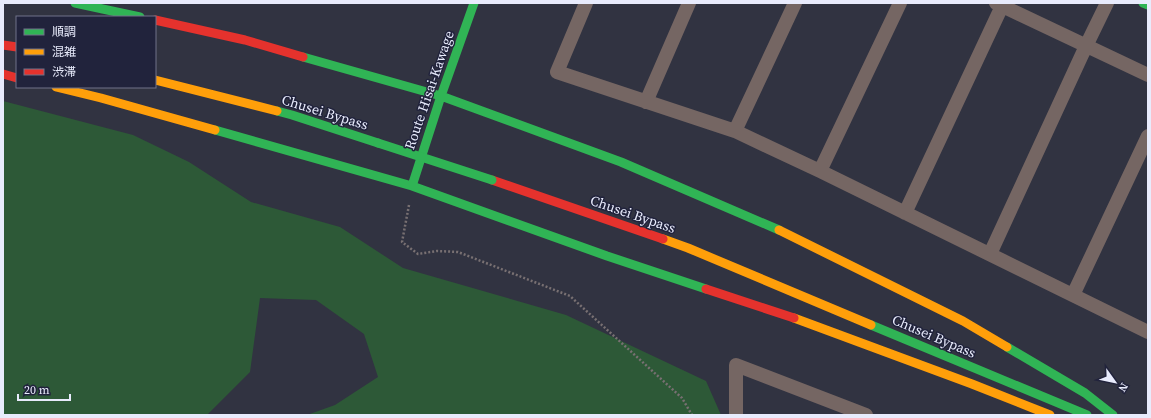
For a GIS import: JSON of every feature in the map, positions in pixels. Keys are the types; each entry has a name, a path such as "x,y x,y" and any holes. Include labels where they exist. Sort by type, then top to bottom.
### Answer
{"main road":[{"path":"75,3 135,16"},
{"name":"Route Hisai-Kawage","path":"412,186 441,96 474,3"},
{"path":"1143,3 1148,5"},
{"path":"156,20 245,40 441,96 621,162 774,227 963,321 1085,393 1113,415"},
{"path":"3,44 16,47"},
{"path":"3,74 16,78"},
{"name":"Chusei Bypass","path":"156,80 292,115 492,180 688,248 1087,415"},
{"path":"60,88 101,98 412,186 607,256 789,316 972,384 1050,415"}],"street":[{"path":"586,3 557,72 735,131 820,171 1148,332"},
{"path":"646,102 689,3"},
{"path":"735,131 795,3"},
{"path":"820,171 900,3"},
{"path":"990,254 1107,3"},
{"path":"905,213 999,5 1148,75"},
{"path":"1073,295 1148,136"},
{"path":"736,415 736,365 839,410 866,415"}],"path":[{"path":"412,186 402,242 418,254 437,251 458,252 570,296 682,398 692,415"}],"green space":[{"path":"3,101 133,135 189,162 251,202 340,227 403,268 566,315 706,381 721,415 307,415 335,405 378,377 364,334 316,300 260,298 250,372 207,415 3,415"}],"traffic: fast":[{"path":"75,3 135,16"},
{"path":"412,186 441,96 474,3"},
{"path":"1143,3 1148,5"},
{"path":"303,57 441,96 621,162 779,230"},
{"path":"277,111 378,143"},
{"path":"215,130 412,186 607,256 706,289"},
{"path":"378,143 492,180"},
{"path":"871,325 1087,415"},
{"path":"1007,347 1085,393 1113,415"}],"traffic: slow":[{"path":"156,80 277,111"},
{"path":"60,88 215,130"},
{"path":"779,230 963,321 1007,347"},
{"path":"663,239 688,248 871,325"},
{"path":"794,318 972,384 1050,415"}],"traffic: jam":[{"path":"156,20 245,40 303,57"},
{"path":"3,45 16,47"},
{"path":"3,74 16,78"},
{"path":"492,180 663,239"},
{"path":"706,289 794,318"}]}
